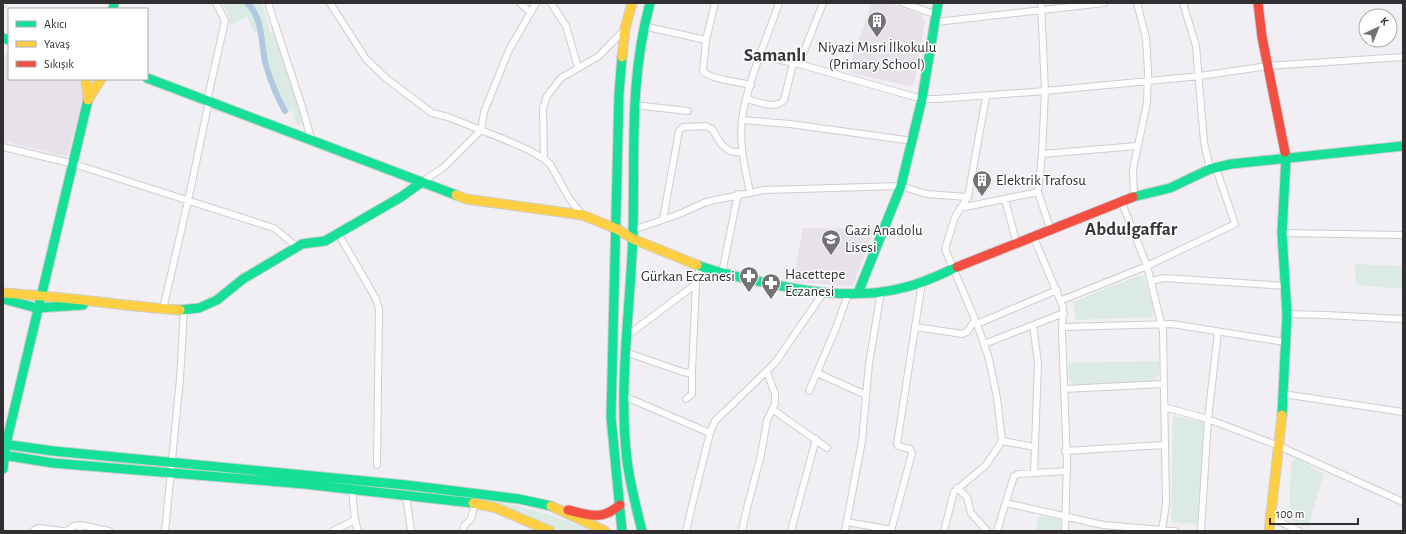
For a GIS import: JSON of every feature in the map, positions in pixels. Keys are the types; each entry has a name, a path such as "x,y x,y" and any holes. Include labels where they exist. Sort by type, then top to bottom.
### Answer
{"main road":[{"path":"622,531 611,417 617,228 619,94 625,29 632,3"},
{"path":"643,531 639,520 629,465 626,397 633,234 634,105 643,26 650,3"},
{"path":"858,293 901,186 922,99 938,3"},
{"path":"1258,3 1268,66 1286,159 1282,233 1287,314 1278,446 1269,531"},
{"path":"148,78 466,199 582,215 597,222 633,234 700,266 722,273 792,289 823,293 848,294 881,292 922,282 1134,197 1170,188 1213,169 1231,164 1286,159 1322,153 1403,146"},
{"path":"3,469 5,444 40,295 74,164 88,100 86,80"},
{"path":"88,100 100,80"},
{"path":"3,293 40,295 94,303 163,309 184,310 199,308 217,300 243,279 302,244 325,240 401,197 422,182"},
{"path":"3,299 37,308 51,308 94,303"},
{"path":"5,444 53,451 472,492 519,499 599,516 608,515 620,505"},
{"path":"4,455 53,463 148,470 170,474 352,489 475,503 496,508 550,531"},
{"path":"552,506 605,531"}],"street":[{"path":"163,309 188,201 225,21 216,3"},
{"path":"330,3 366,59 387,80 432,113 448,117 530,150 544,159 550,164 569,198 582,215"},
{"path":"520,3 530,12"},
{"path":"422,182 444,167 480,130 490,94 519,29 536,3"},
{"path":"551,3 566,26 578,67"},
{"path":"715,3 706,40 703,66 705,75 751,84"},
{"path":"750,192 742,153 742,120 746,99 779,3"},
{"path":"746,99 773,105 782,103 796,64 823,3"},
{"path":"903,3 936,18 1042,11 1104,3"},
{"path":"1041,3 1045,91 1042,154 1038,192 1051,231"},
{"path":"1134,197 1133,169 1147,104 1148,81 1146,38 1137,3"},
{"path":"1062,300 1147,266 1235,224 1204,142 1200,76 1192,29 1183,3"},
{"path":"269,6 311,139"},
{"path":"643,26 706,40"},
{"path":"544,159 543,108 547,96 561,78 599,56 625,29"},
{"path":"761,56 796,64 922,99 986,97 1200,76 1268,66 1403,57"},
{"path":"944,531 951,499 957,488 986,465 1002,441 997,398 984,344 976,322 946,256 945,244 955,217 968,197 986,97"},
{"path":"634,105 688,111"},
{"path":"742,120 790,124 913,141"},
{"path":"663,219 678,131 683,126 705,126 712,129 722,145 730,151 742,153"},
{"path":"1042,154 1137,146"},
{"path":"3,147 74,164 274,228 297,247"},
{"path":"633,234 663,219 706,202 738,194 773,189 901,186 922,193 968,197"},
{"path":"960,208 1038,192"},
{"path":"722,273 738,194"},
{"path":"1005,199 1017,245"},
{"path":"1122,203 1152,281 1164,336 1164,445 1166,503 1162,530"},
{"path":"338,233 376,298 379,309 377,465"},
{"path":"1282,233 1403,235"},
{"path":"1034,238 1062,300 1064,313 1062,327 1066,471 1065,531"},
{"path":"686,399 692,394 696,284 700,266"},
{"path":"1152,281 1164,278 1286,286"},
{"path":"846,522 891,530 912,453 910,449 900,447 897,444 922,282"},
{"path":"628,335 696,284"},
{"path":"916,327 962,334 967,332 976,322 1057,290"},
{"path":"845,531 862,441 866,395 881,292"},
{"path":"686,531 710,433 719,417 767,372 785,351 823,293"},
{"path":"809,391 836,328 848,294"},
{"path":"165,531 180,379 184,310"},
{"path":"984,344 1064,313"},
{"path":"1287,314 1403,319"},
{"path":"1062,327 1162,323 1285,342"},
{"path":"1033,325 1038,356 1034,473"},
{"path":"1201,531 1208,419 1218,332"},
{"path":"628,353 683,372 688,373 692,370"},
{"path":"742,531 762,451 767,420 775,404 775,394 767,372"},
{"path":"817,374 866,395"},
{"path":"1064,389 1164,384"},
{"path":"1282,394 1403,412"},
{"path":"626,397 710,433"},
{"path":"1164,407 1208,419 1278,446 1403,502"},
{"path":"772,409 827,448"},
{"path":"791,531 816,439"},
{"path":"1002,441 1035,447"},
{"path":"1065,451 1164,445"},
{"path":"997,531 1014,476 1019,474 1066,471"},
{"path":"957,488 967,497 971,513 987,531"},
{"path":"352,489 355,520 358,531"},
{"path":"406,495 411,531"},
{"path":"464,531 464,526 471,519 475,503"},
{"path":"1006,503 1066,515 1103,525 1175,531"},
{"path":"1270,517 1299,531"},
{"path":"333,531 355,520"},
{"path":"67,531 74,526 109,531"},
{"path":"33,531 38,528 63,531"}],"shaded area":[{"path":"222,3 262,3 270,32 275,32 292,81 300,109 300,125 296,124 292,109 285,114 273,94 258,31 253,31 247,16 230,26 228,14"},
{"path":"872,3 891,3 922,15 925,21 914,83 910,86 847,72"},
{"path":"8,53 8,80 80,80 84,96 67,157 3,141 3,57"},
{"name":"Gazi Anadolu Lisesi","path":"803,228 875,229 852,286 793,282"},
{"path":"1355,264 1403,266 1403,289 1356,285"},
{"path":"1138,276 1142,276 1145,279 1154,313 1152,317 1076,320 1073,302"},
{"path":"1159,361 1159,375 1153,381 1074,385 1069,379 1068,363"},
{"path":"1173,416 1206,422 1198,524 1171,522"},
{"path":"1296,458 1324,474 1311,516 1310,528 1294,522 1289,517 1291,463"},
{"path":"484,500 540,512 594,531 562,531 529,516"},
{"path":"1039,516 1060,519 1061,531 1036,531"}],"waterway":[{"path":"247,3 256,15 259,23 267,69 285,111"}],"traffic: fast":[{"path":"113,8 114,3"},
{"path":"642,531 628,469 625,431 624,374 632,260 634,116 639,60 643,32 650,3"},
{"path":"858,293 901,186 922,99 938,3"},
{"path":"3,38 8,40"},
{"path":"622,57 619,94 611,417 622,531"},
{"path":"148,78 456,195"},
{"path":"3,469 6,444 88,100"},
{"path":"1133,197 1170,188 1210,169 1231,164 1403,146"},
{"path":"1282,415 1287,314 1282,233 1286,159 1285,152"},
{"path":"180,310 199,308 217,300 243,279 302,244 325,241 401,197 422,182"},
{"path":"697,265 711,270 791,288 849,294 887,291 906,287 926,281 957,267"},
{"path":"3,299 37,308 83,305"},
{"path":"3,444 53,451 406,485 519,499 551,506"},
{"path":"3,455 53,463 304,484 473,503"}],"traffic: slow":[{"path":"622,57 625,29 632,3"},
{"path":"86,80 88,100 100,80"},
{"path":"456,195 466,199 582,215 617,229 633,239 697,265"},
{"path":"3,293 47,296 180,310"},
{"path":"1269,531 1282,415"},
{"path":"473,503 496,508 550,531"},
{"path":"551,506 605,531"}],"traffic: jam":[{"path":"1258,3 1262,37 1285,152"},
{"path":"957,267 1133,197"},
{"path":"568,510 589,515 601,515 620,505"}],"place":[{"name":"Niyazi Mısri İlkokulu (Primary School)","path":"877,38"},
{"name":"Elektrik Trafosu","path":"982,197"},
{"name":"Gazi Anadolu Lisesi","path":"831,256"},
{"name":"Gürkan Eczanesi","path":"749,293"},
{"name":"Hacettepe Eczanesi","path":"771,300"}],"district":[{"name":"Samanlı","path":"775,54"},
{"name":"Abdulgaffar","path":"1131,228"}]}
